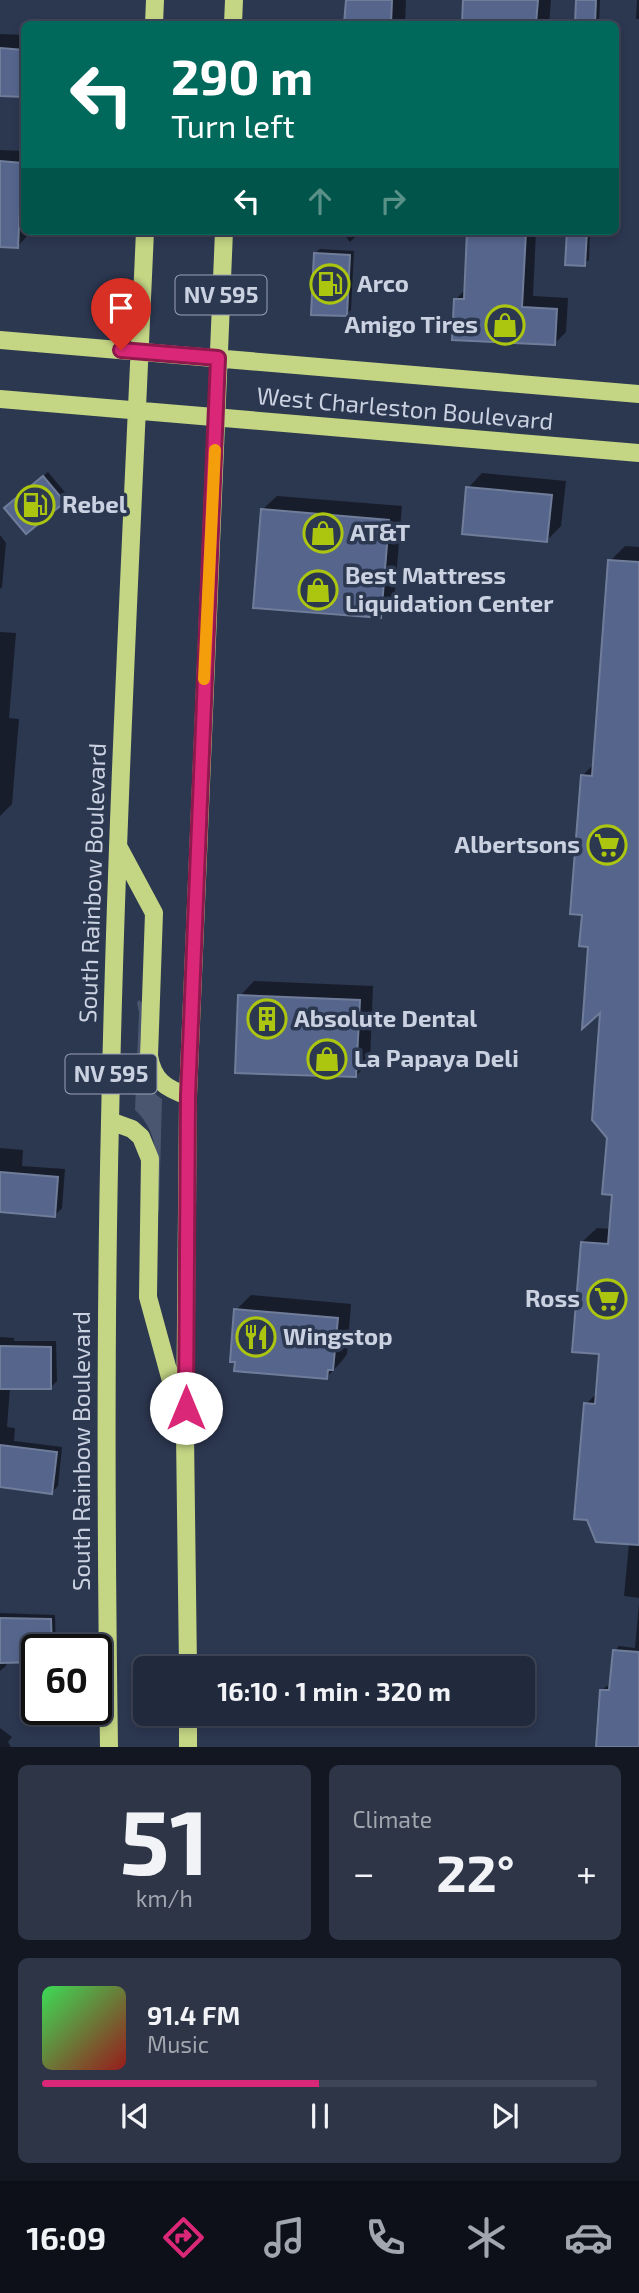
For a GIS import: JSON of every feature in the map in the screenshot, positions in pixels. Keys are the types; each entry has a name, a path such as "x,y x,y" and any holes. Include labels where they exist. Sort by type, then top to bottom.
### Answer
{"main road":[{"path":"154,21 155,0"},
{"path":"233,21 234,0"},
{"name":"South Rainbow Boulevard","path":"109,1747 106,1502 110,1122 118,846 145,235"},
{"name":"NV 595","path":"188,1656 185,1434 188,1096 203,684 224,235"},
{"name":"West Charleston Boulevard","path":"0,340 639,394"},
{"name":"West Charleston Boulevard","path":"0,399 639,453"},
{"path":"118,846 154,913 149,1056 151,1068 156,1079 165,1087 188,1096"},
{"path":"110,1122 132,1129 141,1137 150,1159 148,1297 185,1434"},
{"path":"188,1726 188,1747"}],"shaded area":[{"path":"139,1000 142,1003 142,1068 153,1091 162,1099 159,1211 156,1213 157,1172 154,1145 151,1132 135,1110"}],"building":[{"path":"346,0 392,0 391,21 344,21"},
{"path":"463,0 538,0 536,21 462,21"},
{"path":"576,0 596,0 595,21 575,21"},
{"path":"0,48 21,50 21,97 0,96"},
{"path":"0,161 21,163 18,248 0,247"},
{"path":"467,235 526,235 522,307 557,309 555,345 452,340 454,299 464,299"},
{"path":"567,235 587,235 585,266 565,265"},
{"path":"314,253 350,255 347,316 311,315"},
{"name":"Rebel","path":"43,476 65,502 26,534 4,508"},
{"path":"466,487 552,495 547,542 462,534"},
{"path":"261,509 389,520 381,618 253,608"},
{"path":"608,560 639,562 639,1545 596,1542 587,1520 574,1519 584,1403 595,1404 599,1354 572,1352 581,1242 608,1244 612,1195 602,1194 607,1138 592,1120 600,1013 582,1029 588,947 579,946 582,915 570,914 581,775 592,776"},
{"path":"238,995 360,1000 356,1077 235,1073"},
{"path":"0,1172 58,1177 55,1217 0,1212"},
{"path":"234,1309 338,1318 333,1370 328,1370 327,1379 234,1371 235,1362 230,1362"},
{"path":"0,1346 51,1347 51,1389 0,1389"},
{"path":"0,1445 57,1452 52,1494 0,1487"},
{"path":"0,1618 51,1619 51,1634 21,1634 21,1662 0,1663"},
{"path":"613,1650 639,1652 639,1747 596,1747 600,1690 609,1690"}],"slow traffic":[{"path":"204,679 215,450"}],"place":[{"name":"Arco","path":"330,284"},
{"name":"Amigo Tires","path":"505,325"},
{"name":"Rebel","path":"35,505"},
{"name":"AT&T","path":"323,533"},
{"name":"Best Mattress Liquidation Center","path":"318,590"},
{"name":"Albertsons","path":"607,845"},
{"name":"Absolute Dental","path":"267,1019"},
{"name":"La Papaya Deli","path":"327,1059"},
{"name":"Ross","path":"607,1299"},
{"name":"Wingstop","path":"256,1337"}],"route":[{"path":"121,350 218,358 188,1096 186,1408"}]}
